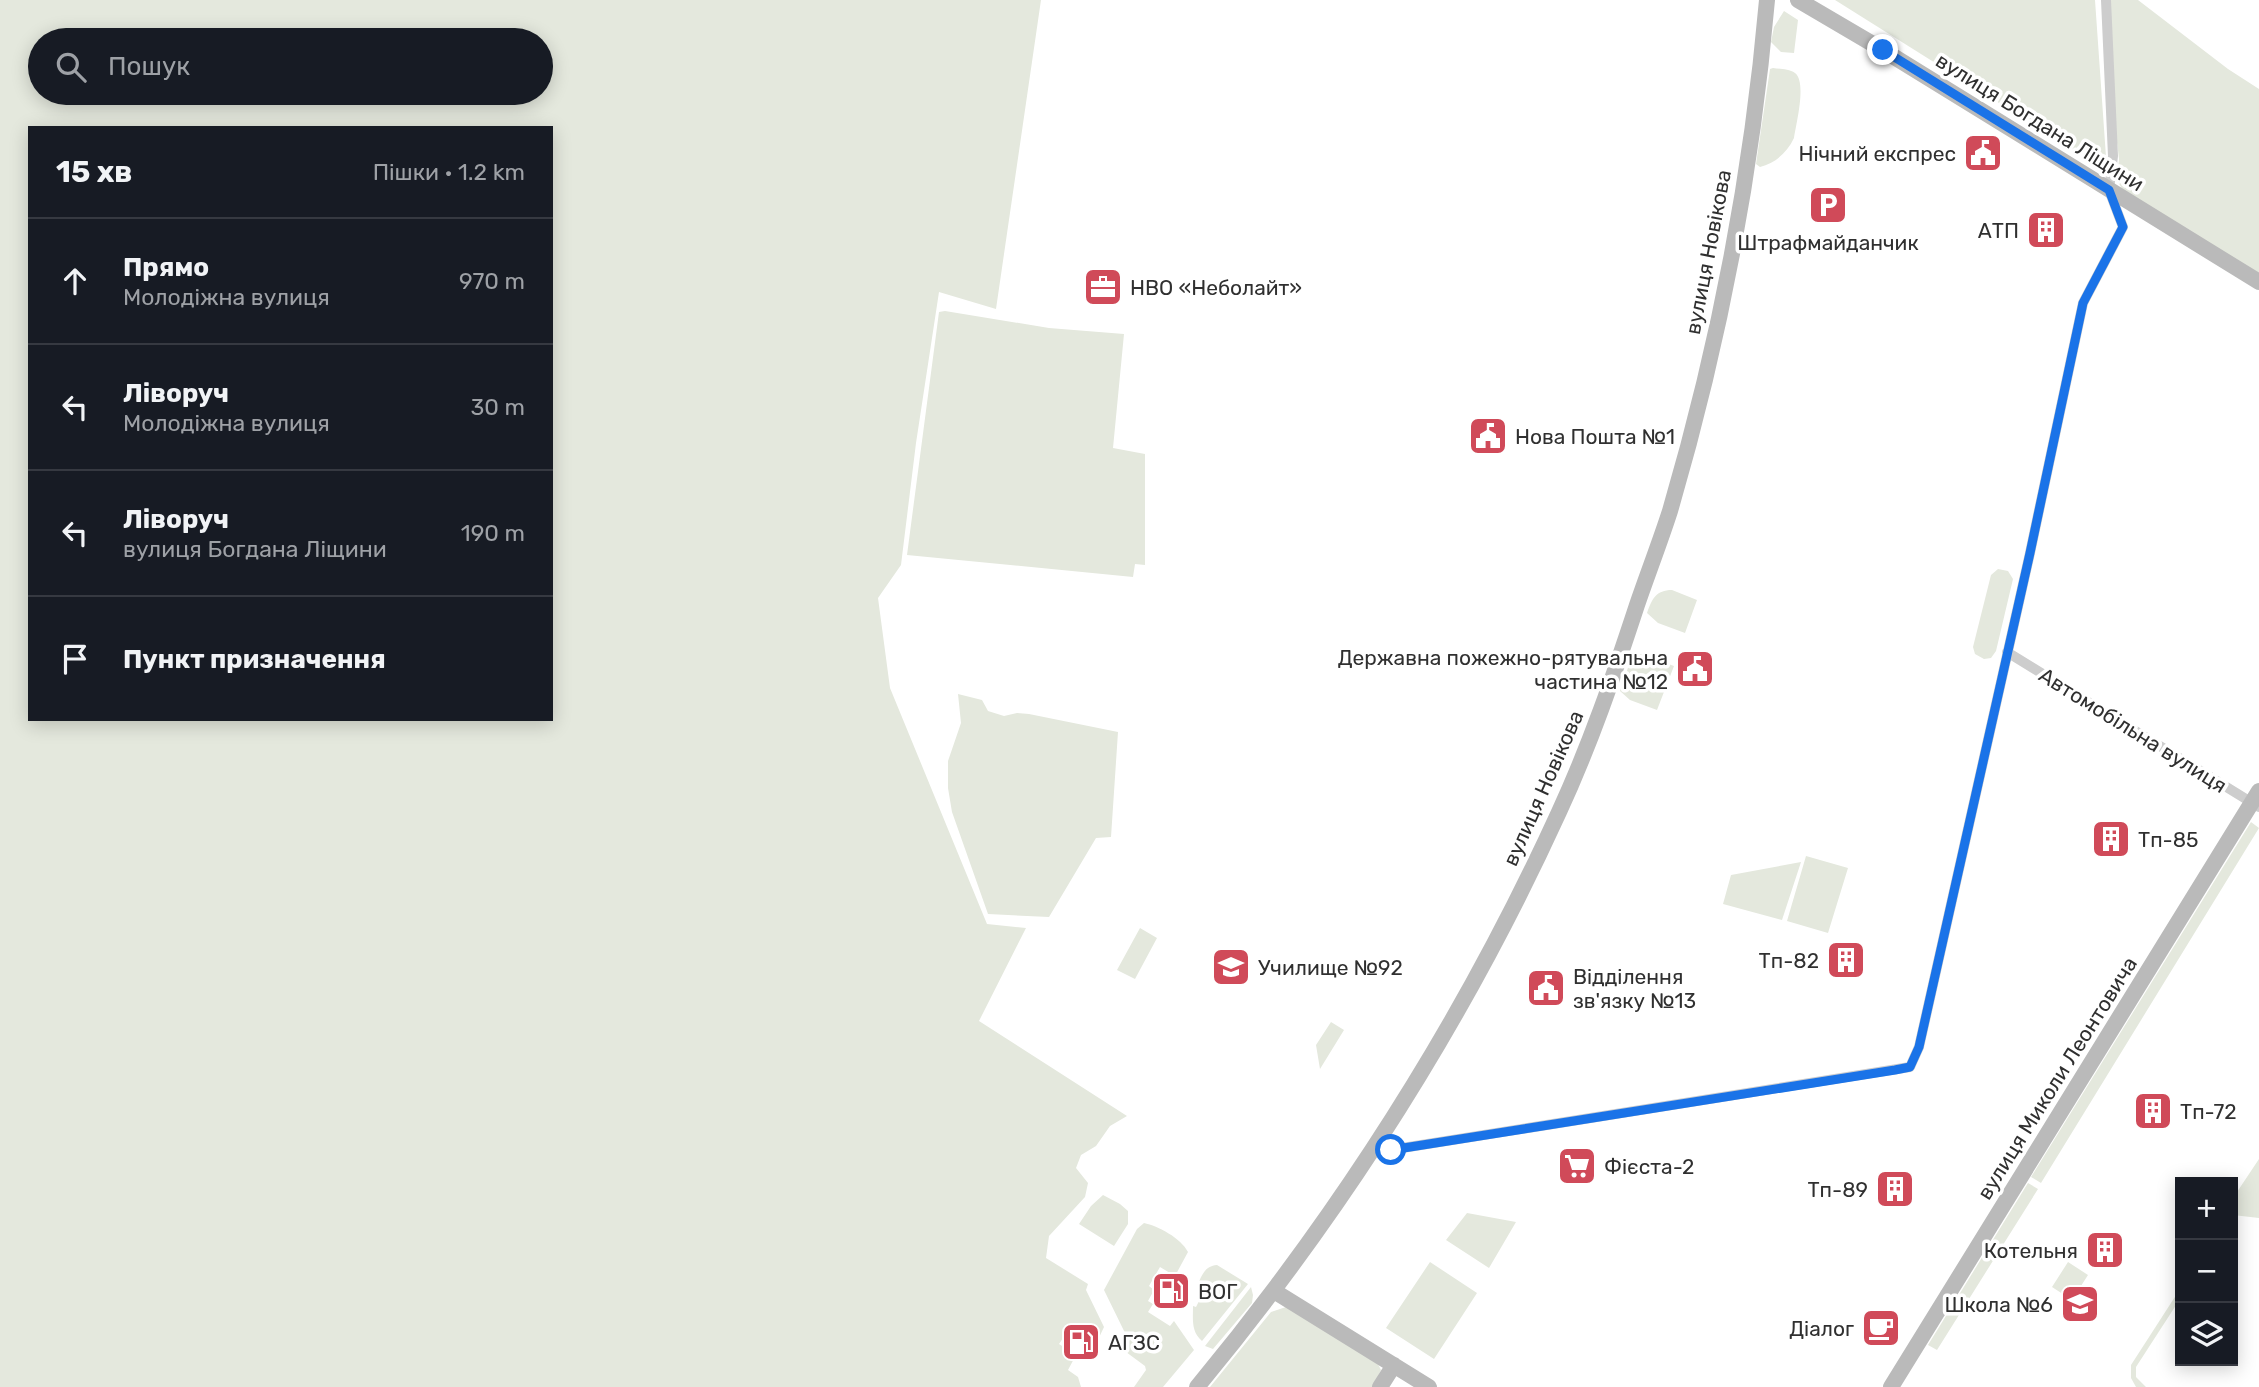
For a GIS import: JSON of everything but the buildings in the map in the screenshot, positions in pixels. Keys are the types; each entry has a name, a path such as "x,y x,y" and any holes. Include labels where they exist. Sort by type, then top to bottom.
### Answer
{"main road":[{"name":"вулиця Новікова","path":"1197,1387 1274,1291 1371,1153 1420,1073 1497,936 1559,813 1607,695 1669,514 1708,364 1734,246 1760,71 1766,0"},
{"name":"вулиця Богдана Ліщини","path":"1798,0 2259,282"},
{"name":"вулиця Миколи Леонтовича","path":"1891,1387 2257,800"},
{"path":"1274,1291 1429,1387"},
{"path":"1380,1387 1394,1365"}],"street":[{"path":"1371,1153 1910,1067 1921,1038 2083,303 2123,227 2109,190 2113,156 2106,0"},
{"name":"Автомобільна вулиця","path":"2007,652 2257,800"}],"shaded area":[{"path":"0,0 1041,0 996,309 939,292 901,565 878,598 890,688 987,924 1026,928 979,1021 1127,1116 1110,1126 1096,1146 1081,1155 1076,1168 1088,1183 1085,1197 1049,1236 1046,1258 1088,1284 1086,1290 1104,1327 1096,1344 1070,1328 1059,1344 1076,1355 1068,1370 1078,1377 1081,1387 0,1387"},
{"path":"1835,0 2095,0 2106,157 2099,164 2072,149"},
{"path":"2108,0 2138,0 2228,69 2259,89 2259,277 2122,189 2117,180 2119,159"},
{"path":"1784,11 1798,20 1794,53 1781,52 1771,42 1774,27"},
{"path":"1770,69 1795,73 1800,85 1800,104 1794,138 1788,148 1780,157 1760,167 1756,164"},
{"path":"939,312 1049,328 1124,334 1113,448 1145,454 1145,565 1135,564 1133,577 907,555"},
{"path":"1998,569 2008,571 2013,579 1996,651 1991,658 1984,659 1975,654 1973,647 1991,575"},
{"path":"1672,590 1697,600 1685,633 1658,623 1647,613 1655,596"},
{"path":"1641,654 1674,666 1657,710 1630,700 1620,691 1631,659"},
{"path":"958,694 982,700 988,711 1004,716 1029,714 1118,732 1111,837 1096,838 1049,917 988,914 952,812 948,788 948,761 961,723"},
{"path":"2251,822 2259,828 2041,1183 2031,1177"},
{"path":"1806,856 1848,868 1828,933 1787,921"},
{"path":"1801,862 1782,920 1723,904 1731,875"},
{"path":"1140,928 1157,938 1135,979 1117,970"},
{"path":"1331,1022 1344,1030 1320,1069 1316,1045"},
{"path":"2259,1159 2259,1218 2238,1216 2238,1190"},
{"path":"2028,1183 2038,1189 1937,1350 1928,1345"},
{"path":"1103,1195 1128,1211 1128,1224 1114,1246 1079,1224 1091,1206"},
{"path":"1467,1213 1516,1222 1489,1268 1446,1240"},
{"path":"1144,1223 1169,1233 1188,1252 1175,1276 1160,1267 1149,1286 1154,1290 1148,1301 1153,1304 1148,1312 1170,1326 1174,1321 1194,1350 1163,1387 1134,1387 1146,1370 1145,1366 1126,1352 1126,1335 1104,1290 1137,1229"},
{"path":"1430,1262 1477,1293 1434,1359 1386,1328"},
{"path":"2068,1262 2088,1275 2072,1300 2052,1287"},
{"path":"1217,1265 1248,1284 1202,1341 1194,1329 1193,1306 1196,1307 1203,1293 1197,1287 1202,1276 1209,1267"},
{"path":"1251,1287 1252,1303 1213,1349 1205,1346"},
{"path":"2175,1297 2175,1307 2136,1367 2136,1377 2146,1387 2136,1387 2131,1378 2131,1365"},
{"path":"1286,1307 1378,1364 1381,1370 1373,1387 1210,1387 1271,1312"}],"place":[{"name":"Нічний експрес","path":"1983,153"},
{"name":"Штрафмайданчик","path":"1828,205"},
{"name":"АТП","path":"2046,230"},
{"name":"НВО «Неболайт»","path":"1103,287"},
{"name":"Нова Пошта №1","path":"1488,436"},
{"name":"Державна пожежно-рятувальна частина №12","path":"1695,669"},
{"name":"Тп-85","path":"2111,839"},
{"name":"Тп-82","path":"1846,960"},
{"name":"Училище №92","path":"1231,967"},
{"name":"Відділення зв'язку №13","path":"1546,988"},
{"name":"Тп-72","path":"2153,1111"},
{"name":"Фiєста-2","path":"1577,1166"},
{"name":"Тп-89","path":"1895,1189"},
{"name":"Котельня","path":"2105,1250"},
{"name":"ВОГ","path":"1171,1291"},
{"name":"Школа №6","path":"2080,1304"},
{"name":"Діалог","path":"1881,1328"},
{"name":"АГЗС","path":"1081,1342"}],"route":[{"path":"1391,1150 1895,1070 1910,1067 1919,1047 2083,303 2123,227 2109,190 1883,50"}]}
